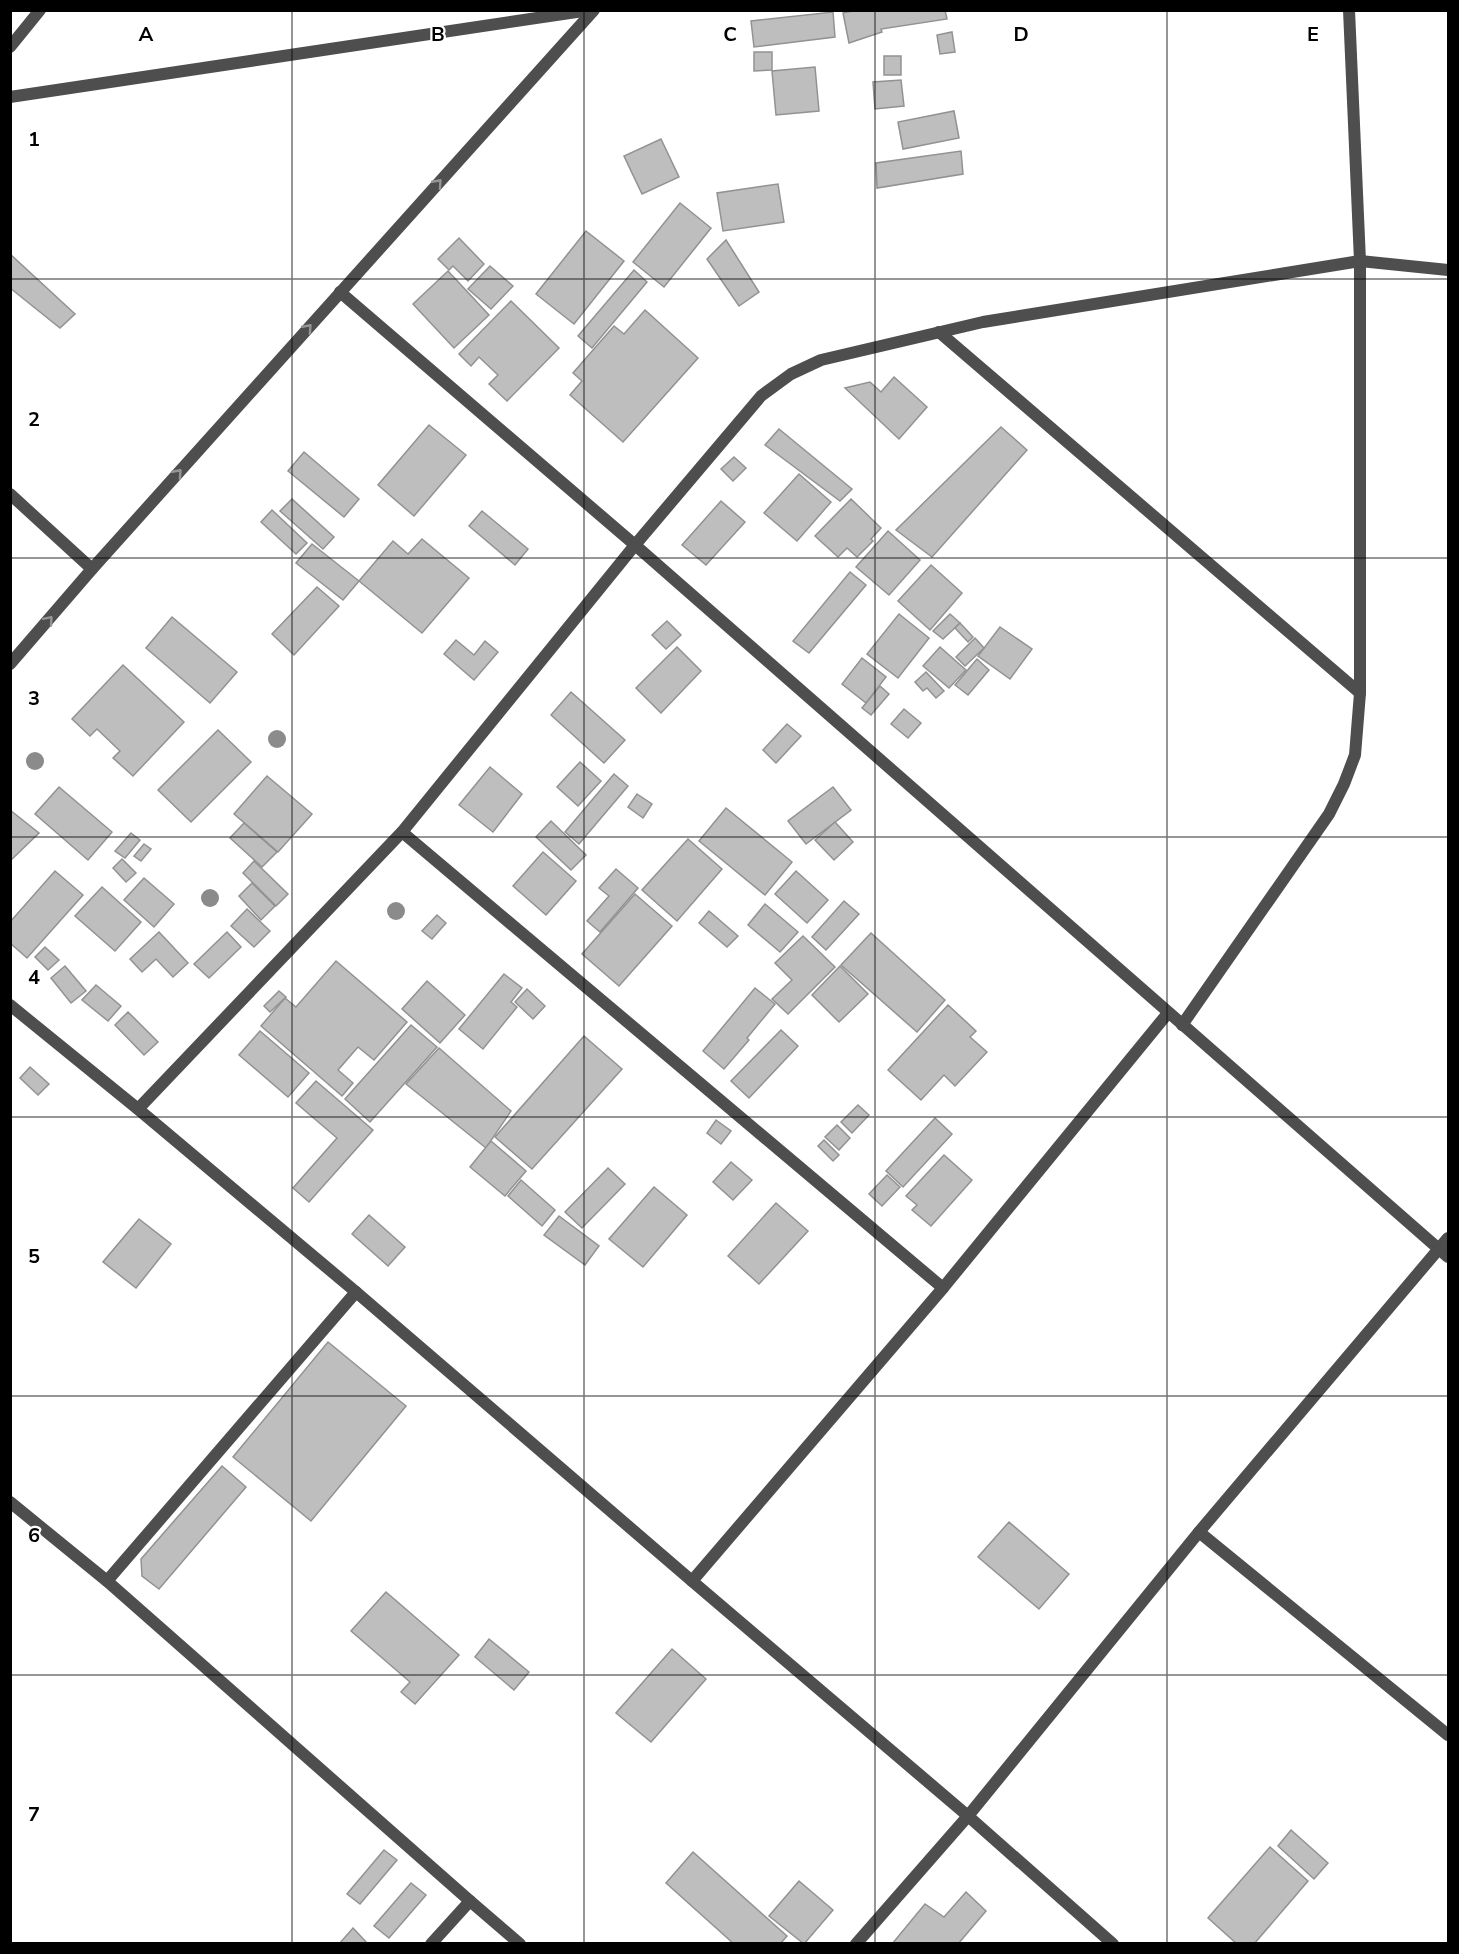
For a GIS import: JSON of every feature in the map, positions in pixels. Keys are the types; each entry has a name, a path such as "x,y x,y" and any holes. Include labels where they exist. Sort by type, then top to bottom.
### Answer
{"street":[{"path":"10,47 40,10"},
{"path":"10,97 592,10"},
{"path":"10,664 92,569 592,10"},
{"path":"1182,1025 1329,814 1355,755 1360,693 1360,261 1349,10"},
{"path":"138,1109 402,832 635,545 761,396 791,374 821,360 983,322 1360,261 1449,270"},
{"path":"340,292 635,545 1444,1253"},
{"path":"939,332 1360,693"},
{"path":"10,494 92,569"},
{"path":"402,832 943,1288"},
{"path":"10,1005 356,1292 968,1816 1113,1944"},
{"path":"692,1581 943,1288 1168,1013"},
{"path":"856,1944 968,1816 1199,1532 1444,1253 1449,1238"},
{"path":"107,1581 356,1292"},
{"path":"10,1502 107,1581 520,1944"},
{"path":"1199,1532 1449,1735"},
{"path":"431,1944 470,1901"}],"building":[{"path":"857,10 945,10 947,19 881,29 882,32 849,43 843,13"},
{"path":"833,12 835,37 754,47 751,21"},
{"path":"952,32 955,52 940,54 937,35"},
{"path":"754,52 772,52 772,70 754,71"},
{"path":"884,56 901,56 901,75 884,75"},
{"path":"815,67 819,111 776,115 772,71"},
{"path":"901,80 904,106 875,109 873,82"},
{"path":"954,111 959,138 903,149 898,122"},
{"path":"661,139 679,177 642,194 624,156"},
{"path":"961,151 963,174 877,188 876,163"},
{"path":"778,184 784,222 723,231 717,193"},
{"path":"680,203 711,228 664,287 633,262"},
{"path":"586,231 624,261 574,324 536,294"},
{"path":"459,238 484,264 468,281 453,266 449,270 438,259"},
{"path":"726,240 759,292 739,306 707,259"},
{"path":"10,254 75,314 60,328 10,288"},
{"path":"490,266 513,286 491,309 468,289"},
{"path":"634,270 647,282 592,348 578,336"},
{"path":"448,271 489,315 454,348 413,304"},
{"path":"511,301 559,348 507,401 489,384 498,375 479,357 471,366 459,354"},
{"path":"645,310 698,358 623,442 570,395 582,381 573,373 614,326 624,334"},
{"path":"894,377 927,407 899,439 845,388 870,382 881,392"},
{"path":"429,425 466,455 414,516 378,485"},
{"path":"1001,427 1027,450 932,557 896,530"},
{"path":"779,429 852,489 840,501 765,445"},
{"path":"304,452 359,499 344,517 288,471"},
{"path":"734,457 746,468 733,481 721,469"},
{"path":"799,474 831,502 797,541 764,513"},
{"path":"292,499 334,537 323,549 280,511"},
{"path":"851,499 881,528 871,539 873,541 857,557 847,548 838,557 815,536"},
{"path":"721,501 745,522 706,565 682,545"},
{"path":"272,510 307,543 296,554 261,522"},
{"path":"482,511 528,549 515,565 469,526"},
{"path":"888,531 920,560 889,595 856,567"},
{"path":"422,539 469,578 422,633 359,581 393,541 408,554"},
{"path":"312,544 359,581 343,600 296,563"},
{"path":"931,565 962,593 930,630 898,601"},
{"path":"850,572 866,585 809,653 793,641"},
{"path":"317,587 339,606 294,655 272,634"},
{"path":"899,614 929,638 898,678 867,654"},
{"path":"950,614 960,623 943,639 933,631"},
{"path":"172,617 237,672 210,703 146,648"},
{"path":"667,621 681,635 666,649 652,635"},
{"path":"960,623 973,637 968,642 955,628"},
{"path":"1000,627 1032,649 1010,679 978,656"},
{"path":"975,638 984,648 965,666 956,657"},
{"path":"456,640 474,655 485,641 498,652 474,680 444,654"},
{"path":"677,647 701,671 661,713 636,688"},
{"path":"940,647 966,670 949,688 923,666"},
{"path":"862,658 886,677 866,703 842,684"},
{"path":"977,659 989,670 968,695 955,685"},
{"path":"123,665 184,722 133,776 113,758 120,751 97,729 90,736 72,719"},
{"path":"926,672 944,691 936,698 927,688 923,691 915,682"},
{"path":"880,686 889,694 871,715 862,708"},
{"path":"571,692 625,740 604,763 551,715"},
{"path":"904,709 921,723 908,738 891,724"},
{"path":"787,724 801,736 776,763 763,750"},
{"path":"218,730 251,762 191,822 158,790"},
{"path":"580,762 601,781 578,806 557,787"},
{"path":"490,767 522,794 493,832 459,805"},
{"path":"614,774 628,786 579,844 565,832"},
{"path":"267,776 312,814 278,852 234,814"},
{"path":"59,787 112,832 88,860 35,814"},
{"path":"833,787 851,810 806,844 788,821"},
{"path":"637,794 652,804 643,818 628,807"},
{"path":"726,808 792,862 765,895 699,841"},
{"path":"10,810 39,833 10,861"},
{"path":"551,821 586,855 571,870 536,837"},
{"path":"835,822 853,842 834,860 815,840"},
{"path":"244,823 277,852 262,867 230,838"},
{"path":"131,833 140,840 125,858 115,851"},
{"path":"688,839 722,869 677,921 642,890"},
{"path":"144,844 151,849 141,861 134,856"},
{"path":"543,852 576,881 546,915 513,886"},
{"path":"122,859 136,873 126,882 113,868"},
{"path":"254,861 288,894 276,906 243,873"},
{"path":"616,869 638,888 600,932 587,921 609,896 599,888"},
{"path":"55,871 83,895 27,958 10,943 10,922"},
{"path":"796,871 828,900 807,923 775,894"},
{"path":"144,878 174,904 154,927 124,900"},
{"path":"252,883 275,906 261,920 239,896"},
{"path":"102,887 141,922 115,951 75,916"},
{"path":"635,894 672,926 619,986 582,954"},
{"path":"844,901 859,914 826,950 812,937"},
{"path":"765,904 798,932 780,952 748,925"},
{"path":"247,909 270,931 254,947 231,926"},
{"path":"709,911 738,936 727,947 699,923"},
{"path":"437,915 446,923 432,939 422,931"},
{"path":"159,932 188,963 173,977 156,959 142,972 130,959"},
{"path":"227,932 241,947 209,978 194,964"},
{"path":"871,933 945,1000 917,1032 841,965"},
{"path":"803,936 835,967 788,1014 772,999 792,980 775,963"},
{"path":"45,947 59,960 48,970 35,957"},
{"path":"336,961 407,1022 374,1060 358,1047 338,1070 353,1083 342,1096 261,1026 285,998 296,1007"},
{"path":"65,966 86,991 71,1003 51,978"},
{"path":"840,966 868,994 839,1022 812,995"},
{"path":"504,974 522,988 511,1002 517,1007 483,1049 459,1029"},
{"path":"427,981 465,1015 440,1043 402,1009"},
{"path":"96,985 121,1006 108,1021 82,1000"},
{"path":"755,988 775,1004 724,1069 703,1051"},
{"path":"527,989 545,1006 533,1019 515,1002"},
{"path":"279,991 286,997 270,1012 264,1006"},
{"path":"948,1005 976,1031 970,1037 987,1052 955,1086 944,1075 921,1100 888,1070"},
{"path":"128,1012 158,1042 144,1055 115,1025"},
{"path":"411,1025 437,1047 370,1122 345,1099"},
{"path":"781,1030 798,1046 749,1098 731,1081"},
{"path":"260,1031 309,1073 288,1097 239,1055"},
{"path":"584,1036 622,1069 532,1169 495,1137"},
{"path":"439,1048 511,1111 486,1148 406,1084"},
{"path":"30,1067 49,1084 38,1095 20,1078"},
{"path":"316,1081 373,1130 309,1202 293,1188 337,1138 296,1103"},
{"path":"858,1105 869,1115 852,1133 841,1122"},
{"path":"935,1118 952,1134 903,1187 886,1171"},
{"path":"716,1120 731,1131 721,1144 707,1133"},
{"path":"837,1125 850,1138 839,1150 825,1137"},
{"path":"824,1140 839,1155 833,1161 818,1146"},
{"path":"491,1141 526,1171 505,1196 470,1167"},
{"path":"944,1155 972,1180 931,1226 912,1210 917,1205 906,1196"},
{"path":"731,1162 752,1180 733,1200 713,1182"},
{"path":"608,1168 625,1184 582,1228 565,1212"},
{"path":"887,1175 900,1187 882,1206 869,1194"},
{"path":"521,1180 555,1210 542,1226 508,1196"},
{"path":"654,1187 687,1215 643,1267 609,1239"},
{"path":"776,1203 808,1231 759,1284 728,1256"},
{"path":"369,1215 405,1247 388,1266 352,1234"},
{"path":"559,1216 599,1246 585,1265 544,1235"},
{"path":"139,1219 171,1244 136,1288 103,1262"},
{"path":"328,1342 406,1406 311,1521 233,1457"},
{"path":"222,1466 246,1487 159,1589 142,1576 141,1559"},
{"path":"1009,1522 1069,1574 1039,1609 978,1557"},
{"path":"386,1592 459,1655 415,1704 401,1692 410,1682 351,1631"},
{"path":"489,1639 529,1672 514,1690 475,1657"},
{"path":"672,1649 706,1679 651,1742 616,1713"},
{"path":"1291,1830 1328,1863 1314,1879 1278,1846"},
{"path":"1270,1847 1308,1881 1254,1944 1237,1944 1208,1918"},
{"path":"384,1850 397,1860 360,1904 347,1894"},
{"path":"693,1852 787,1936 780,1944 734,1944 666,1883"},
{"path":"799,1881 833,1910 804,1944 769,1916"},
{"path":"411,1883 426,1895 389,1938 374,1926"},
{"path":"966,1892 986,1911 958,1944 892,1944 925,1904 944,1917"},
{"path":"353,1928 368,1944 339,1944"}]}
